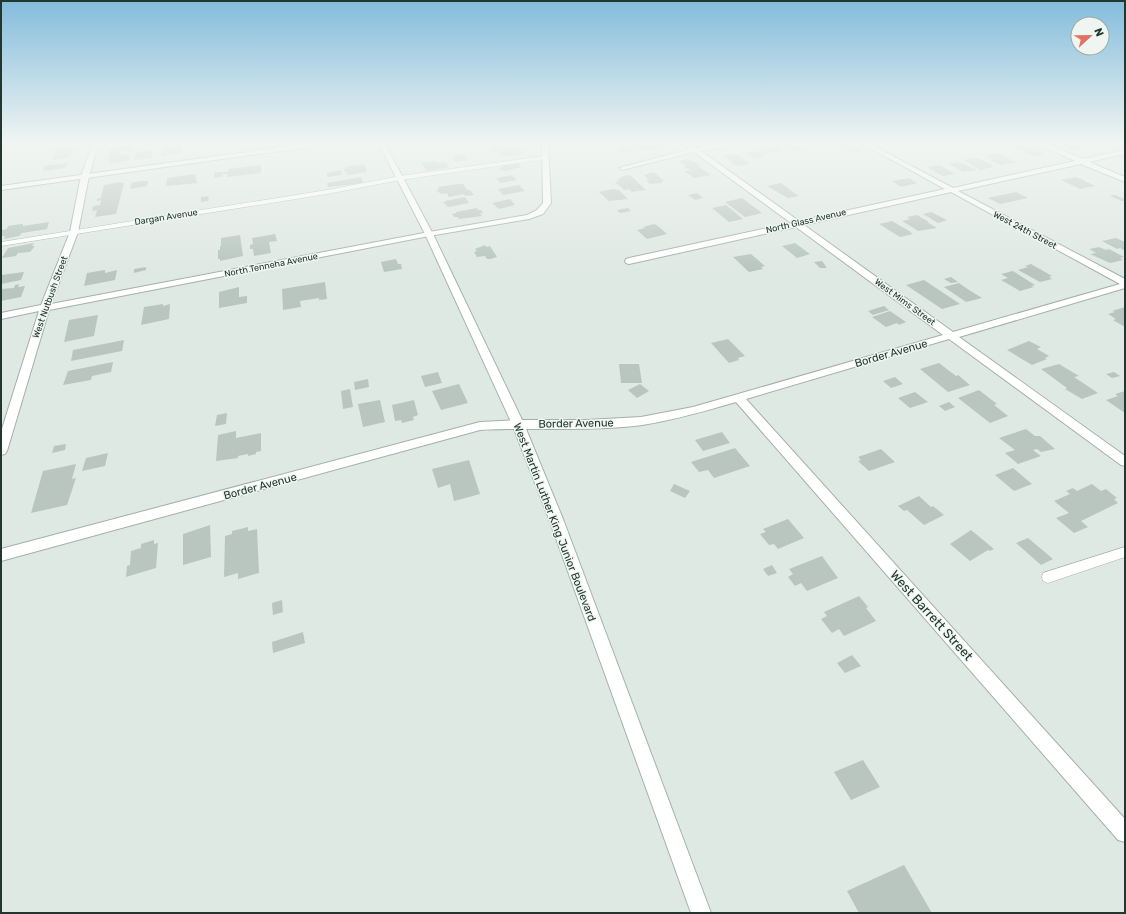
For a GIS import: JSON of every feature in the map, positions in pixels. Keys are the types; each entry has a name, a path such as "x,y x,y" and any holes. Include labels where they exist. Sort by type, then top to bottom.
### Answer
{"street":[{"path":"1,188 24,185"},
{"name":"West Nutbush Street","path":"1,451 45,308 74,232 83,185"},
{"name":"West Martin Luther King Junior Boulevard","path":"403,185 429,234 518,424 556,520 701,913"},
{"name":"North Tenneha Avenue","path":"1,316 429,234 529,218 540,212 547,203 546,185"},
{"name":"West Mims Street","path":"744,185 1125,462"},
{"name":"West 24th Street","path":"942,185 1125,284"},
{"name":"North Glass Avenue","path":"629,261 970,185"},
{"name":"Border Avenue","path":"1,555 480,426 518,424 586,424 641,421 693,411 1125,284"},
{"name":"West Barrett Street","path":"738,398 1125,833"}],"lane":[{"name":"Dargan Avenue","path":"1,244 365,185"},
{"path":"1048,577 1125,552"}],"building":[{"path":"104,185 124,185 116,214 95,217 97,210 92,211 93,206 100,205 101,200 97,201 97,199 101,198"},
{"path":"131,185 147,185 147,186 130,189"},
{"path":"327,185 349,185 328,187"},
{"path":"463,185 467,190 470,190 474,195 465,196 464,194 449,197 447,193 441,194 436,190 439,189 438,187"},
{"path":"519,185 525,191 503,195 498,189"},
{"path":"618,185 640,185 646,190 639,191 635,188 638,191 632,192 629,189 624,190"},
{"path":"783,185 799,196 788,198 767,186"},
{"path":"897,185 910,185 901,187"},
{"path":"1071,185 1095,186 1080,189"},
{"path":"613,189 619,190 628,199 609,201 599,192"},
{"path":"1016,192 1028,198 1000,204 988,198"},
{"path":"697,193 703,198 695,200 688,195"},
{"path":"1115,195 1125,199 1125,201 1110,196"},
{"path":"209,196 208,201 201,202 201,197"},
{"path":"465,197 469,203 448,207 443,202 446,202 445,201"},
{"path":"742,198 762,213 745,217 725,202"},
{"path":"510,199 515,205 499,209 492,203"},
{"path":"726,205 743,219 729,222 712,208"},
{"path":"477,208 483,213 480,213 482,216 459,219 458,217 454,217 452,214 456,212"},
{"path":"628,208 631,211 620,213 617,210"},
{"path":"931,212 947,220 938,223 923,214"},
{"path":"917,215 937,228 918,231 902,221 910,219 907,217"},
{"path":"892,221 913,234 900,237 879,224"},
{"path":"49,222 47,229 22,233 19,236 4,239 5,236 1,236 2,230 7,229 8,226 23,224 23,226"},
{"path":"654,224 667,234 647,239 637,230 645,228 643,227"},
{"path":"275,234 277,241 269,242 271,253 254,256 253,249 250,249 250,245 253,244 252,238"},
{"path":"240,235 243,256 220,261 220,259 218,259 218,250 220,250 221,246 221,238"},
{"path":"1116,238 1125,242 1125,251 1120,248 1117,249 1102,241"},
{"path":"34,243 32,246 35,246 30,252 18,253 16,256 2,258 8,248"},
{"path":"795,243 810,254 797,258 782,246"},
{"path":"485,245 486,247 490,246 497,257 487,259 485,256 477,257 474,252 477,251 475,249"},
{"path":"1099,247 1106,250 1109,249 1124,257 1120,258 1123,260 1110,263 1090,254 1096,253 1089,249"},
{"path":"751,254 765,266 761,267 763,269 749,272 733,257"},
{"path":"396,259 398,264 401,264 402,269 384,272 381,262"},
{"path":"822,261 827,268 820,268 814,262"},
{"path":"1031,264 1052,276 1049,277 1052,279 1040,282 1018,270 1028,267 1025,266"},
{"path":"146,267 146,270 134,273 134,269"},
{"path":"105,270 105,273 117,270 115,280 84,286 87,273"},
{"path":"1013,271 1035,285 1031,286 1034,287 1020,291 1001,280 1008,278 1001,274"},
{"path":"24,272 21,280 1,284 1,275"},
{"path":"951,277 958,282 951,283 944,279"},
{"path":"924,280 960,304 942,309 906,285"},
{"path":"325,282 327,299 319,300 319,298 300,301 301,307 283,310 282,289"},
{"path":"959,283 982,298 966,302 944,287"},
{"path":"19,284 18,287 25,286 21,297 1,301 1,289 14,288 15,285"},
{"path":"239,287 239,297 247,296 247,303 219,308 219,292"},
{"path":"163,304 163,306 170,304 169,319 141,325 144,307"},
{"path":"884,306 889,310 873,315 868,311"},
{"path":"1125,307 1125,327 1113,320 1116,319 1108,314 1115,312 1112,311"},
{"path":"890,311 906,322 899,325 897,323 886,327 872,317"},
{"path":"98,315 94,336 64,342 69,320"},
{"path":"728,339 745,356 738,358 739,360 729,363 711,343"},
{"path":"124,340 122,351 71,361 73,350"},
{"path":"1029,341 1041,347 1037,349 1049,356 1045,358 1047,359 1032,365 1007,350"},
{"path":"113,362 111,372 92,376 91,380 63,385 68,371"},
{"path":"939,363 956,376 958,375 970,385 948,392 920,369"},
{"path":"619,364 639,364 642,383 621,383"},
{"path":"1059,364 1079,376 1074,377 1098,393 1082,399 1065,389 1067,388 1041,369"},
{"path":"438,372 442,383 425,387 421,376"},
{"path":"1114,372 1120,376 1112,378 1106,374"},
{"path":"895,377 903,384 891,388 883,381"},
{"path":"368,379 369,387 355,390 354,382"},
{"path":"459,384 468,403 441,410 432,391"},
{"path":"640,384 649,391 637,398 628,390"},
{"path":"350,389 353,407 343,409 341,391"},
{"path":"979,390 997,404 994,405 1008,416 990,423 958,398"},
{"path":"1125,391 1125,413 1106,400 1118,396 1115,394"},
{"path":"915,392 928,402 910,408 898,398"},
{"path":"380,400 385,422 363,427 358,404"},
{"path":"414,400 418,415 413,417 414,420 402,423 401,420 395,421 392,405"},
{"path":"949,402 955,407 945,411 939,406"},
{"path":"227,413 226,424 215,426 217,415"},
{"path":"1026,429 1035,436 1040,436 1055,449 1041,452 1037,449 1033,450 1041,456 1018,464 1005,453 1015,450 999,438"},
{"path":"236,431 236,438 261,433 261,451 248,456 248,454 238,456 238,458 216,461 218,435"},
{"path":"722,432 730,443 703,451 695,440"},
{"path":"66,444 65,450 52,453 54,446"},
{"path":"735,448 750,466 714,478 708,470 699,472 691,462"},
{"path":"881,449 895,462 869,471 858,461 861,460 858,457"},
{"path":"108,453 105,466 82,471 86,458"},
{"path":"469,460 480,494 454,501 450,484 438,488 432,469"},
{"path":"76,464 72,479 76,478 67,505 31,513 43,471"},
{"path":"1013,468 1032,484 1014,491 995,475"},
{"path":"674,484 690,491 685,498 670,491"},
{"path":"1092,484 1101,491 1106,489 1117,498 1114,499 1118,503 1081,521 1088,527 1074,533 1056,518 1069,513 1054,501 1070,494 1066,491 1073,488 1077,491"},
{"path":"919,496 931,507 933,506 944,515 924,525 907,510 904,511 898,506"},
{"path":"788,519 804,538 778,549 774,544 769,545 760,534 766,532 763,529"},
{"path":"210,525 211,557 183,565 183,534"},
{"path":"248,527 248,531 257,529 259,573 238,579 238,573 224,577 225,536 232,534 232,531"},
{"path":"971,530 994,549 990,551 988,550 970,561 950,544"},
{"path":"1028,538 1053,559 1041,565 1016,543"},
{"path":"154,540 154,544 158,543 156,568 126,577 127,566 130,565 131,551 141,548 141,544"},
{"path":"822,556 838,578 807,591 801,583 795,586 788,577 793,574 789,569"},
{"path":"772,565 777,573 768,576 763,569"},
{"path":"859,596 868,607 866,608 876,621 844,636 839,629 832,633 821,619 827,616 824,612"},
{"path":"282,600 283,612 273,615 272,603"},
{"path":"303,632 305,643 273,653 272,642"},
{"path":"852,655 861,666 845,673 837,663"},
{"path":"863,760 880,787 851,800 834,772"},
{"path":"904,865 932,913 859,913 847,891"}]}
